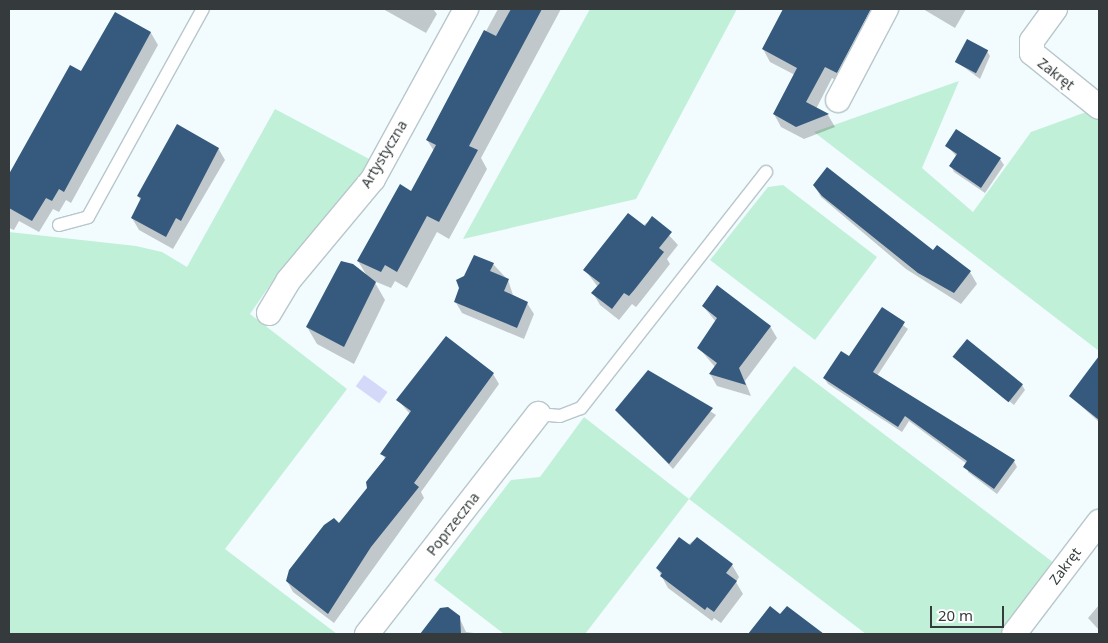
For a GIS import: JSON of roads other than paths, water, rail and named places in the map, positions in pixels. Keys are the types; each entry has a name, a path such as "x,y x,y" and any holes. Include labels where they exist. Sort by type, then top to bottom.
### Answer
{"street":[{"name":"Artystyczna","path":"269,313 288,281 373,179 466,9"},
{"path":"838,100 886,9"},
{"name":"Zakręt","path":"1055,9 1032,41 1032,53 1099,107"},
{"name":"Poprzeczna","path":"367,634 538,414"},
{"name":"Zakręt","path":"1014,634 1099,522"}],"lane":[{"path":"59,225 88,217 203,9"},
{"path":"538,414 560,416 581,408 766,172"}],"water":[{"path":"364,375 387,392 379,403 356,386"}]}
